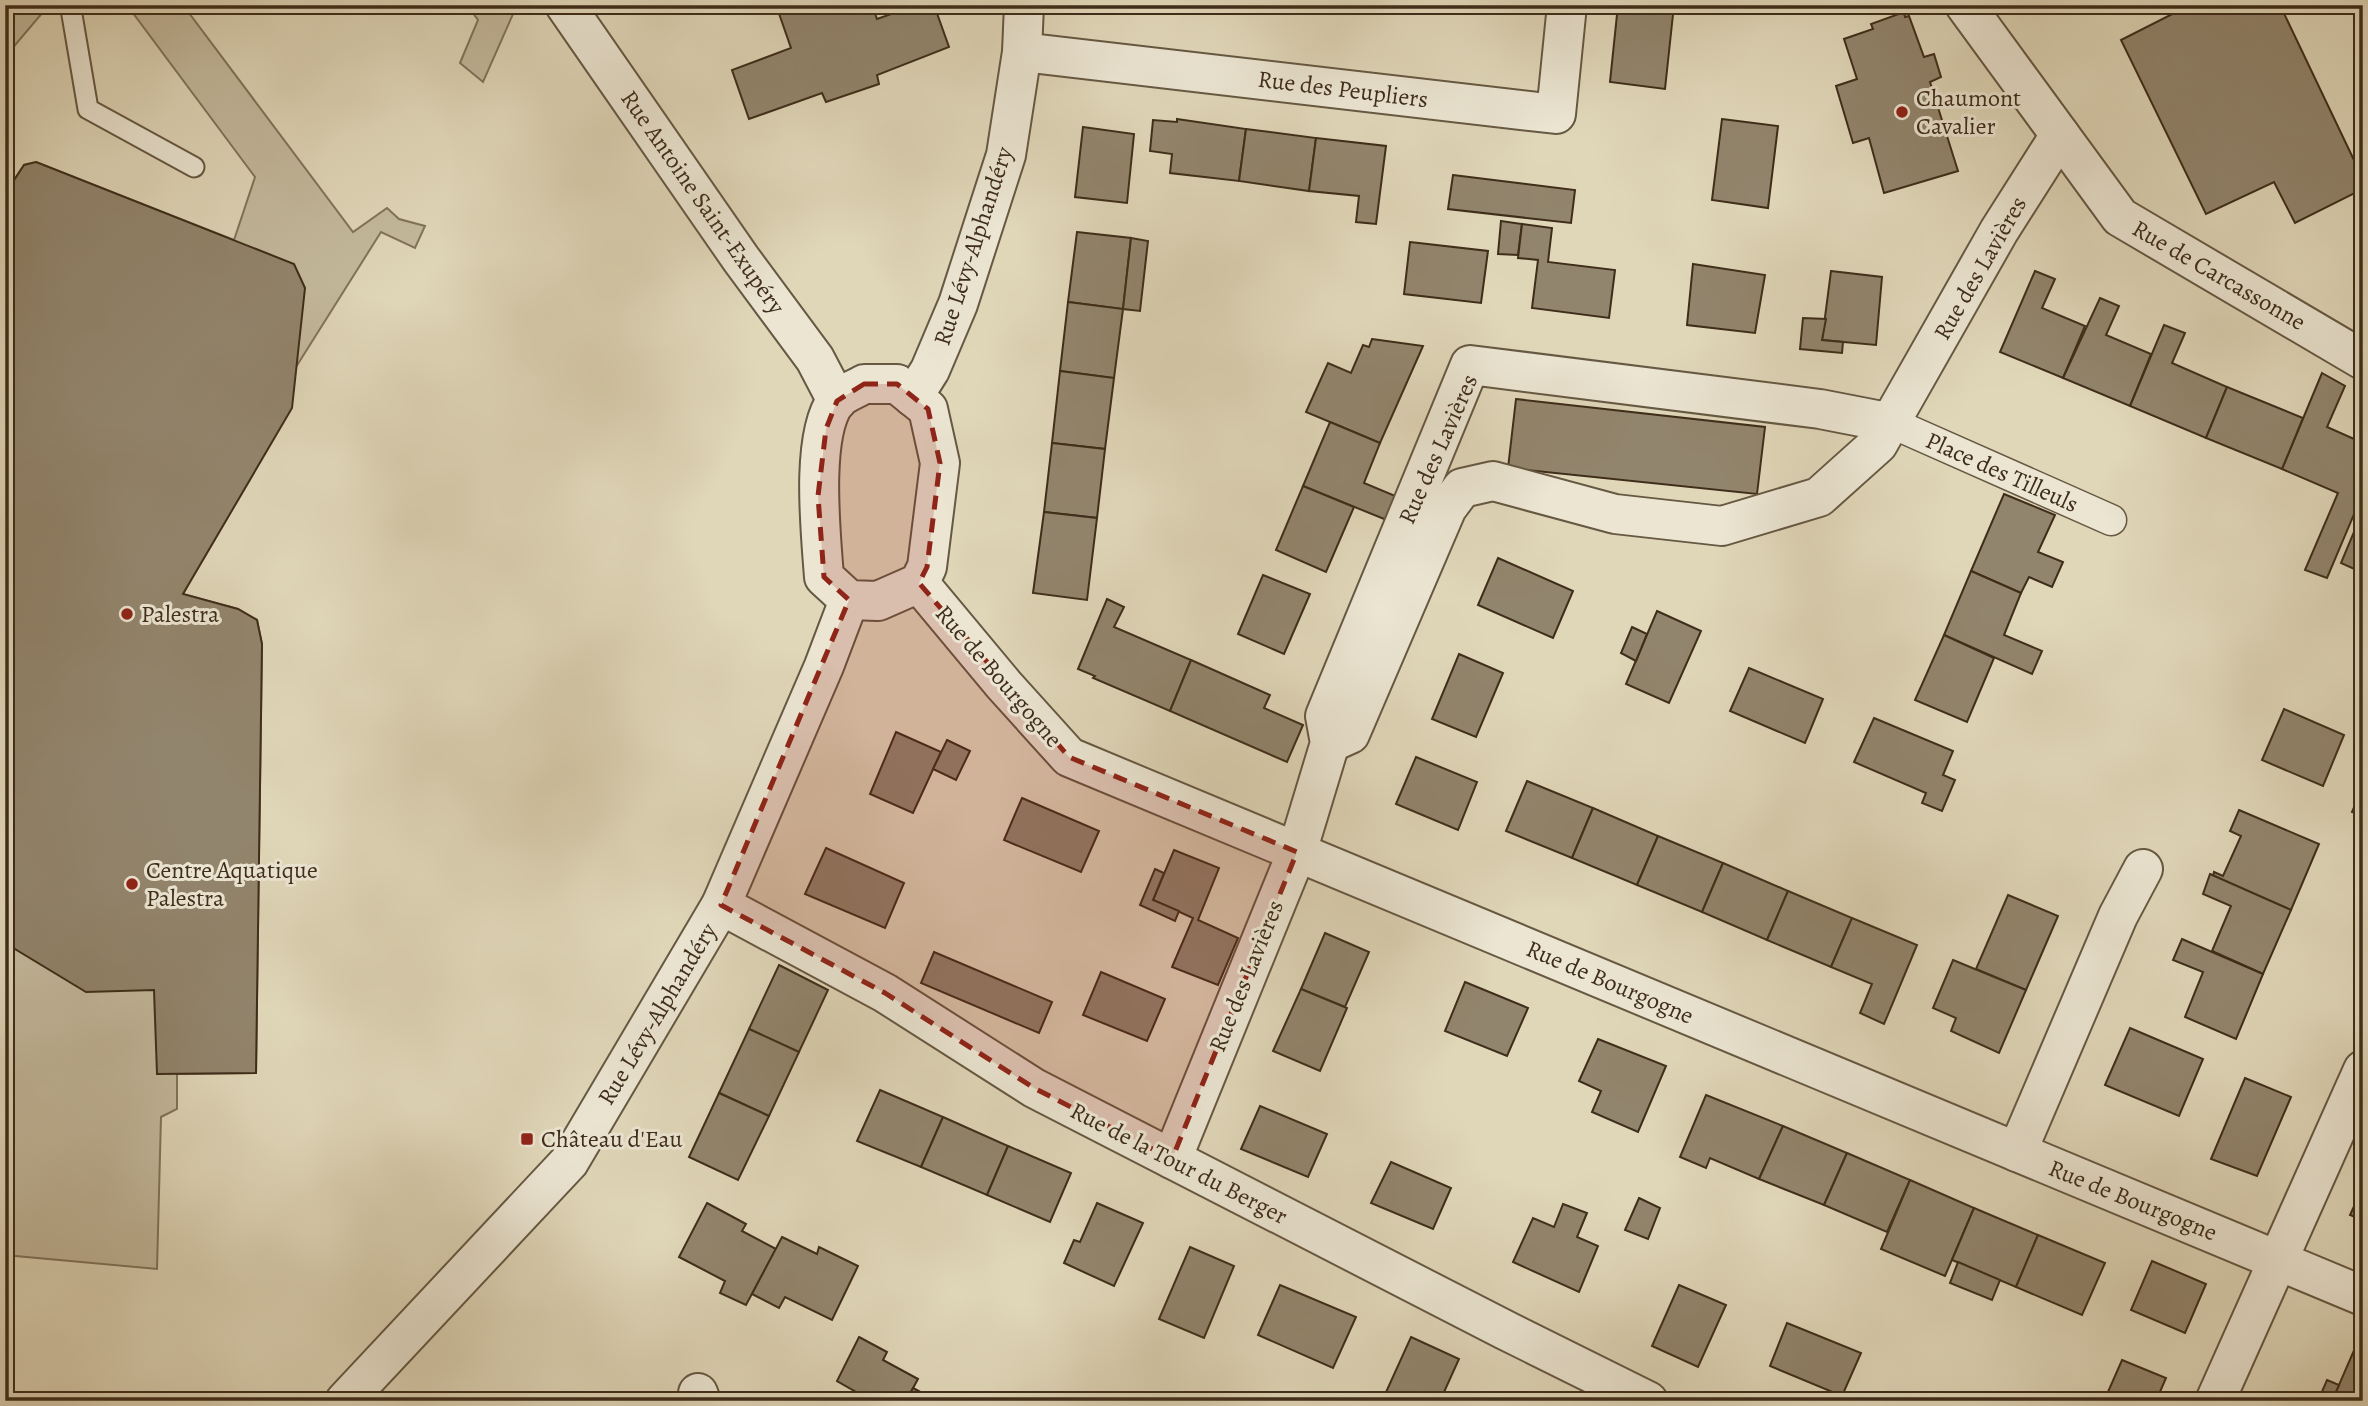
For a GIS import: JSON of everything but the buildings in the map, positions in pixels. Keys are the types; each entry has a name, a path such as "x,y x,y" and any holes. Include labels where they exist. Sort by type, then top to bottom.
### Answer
{"street":[{"name":"Rue Antoine Saint-Exupéry","path":"565,5 741,259 815,359 837,401"},
{"name":"Rue Lévy-Alphandéry","path":"913,397 930,370 958,304 1006,155 1022,52 1024,5"},
{"name":"Rue des Peupliers","path":"1022,52 1556,114 1567,5"},
{"name":"Rue de Carcassonne","path":"1965,5 2120,217 2363,360"},
{"name":"Rue des Lavières","path":"1172,1158 1297,852 1330,743 1325,716 1470,365 1820,409 1892,423 1998,231 2060,135"},
{"path":"864,384 897,384 913,397 928,409 940,463 927,567 919,583 878,601 849,600 824,577 818,496 826,429 837,401 864,384"},
{"path":"1330,743 1350,734 1447,508 1462,488 1493,481 1615,514 1722,526 1819,497 1878,444 1892,423"},
{"name":"Place des Tilleuls","path":"1892,423 2111,520"},
{"name":"Rue de Bourgogne","path":"919,583 1003,685 1069,757 2363,1296"},
{"name":"Rue Lévy-Alphandéry","path":"345,1401 569,1162 721,905 824,666 849,600"},
{"path":"2017,1152 2118,916 2143,869"},
{"name":"Rue de la Tour du Berger","path":"721,905 885,993 1034,1088 1648,1401"},
{"path":"2215,1401 2276,1259 2363,1069"}],"lane":[{"path":"74,5 71,9 88,109 194,167"}],"highlighted area":[{"path":"864,384 897,384 928,409 940,463 927,567 919,583 1069,757 1297,852 1172,1159 1034,1088 885,993 721,905 849,600 824,577 818,496 826,429 837,401"}],"shaded area":[{"path":"13,5 49,5 5,57 5,15"},
{"name":"Palestra","path":"127,5 183,5 353,232 387,208 399,219 425,226 415,248 381,232 296,367 183,594 238,609 257,620 262,644 256,1073 177,1074 177,1109 161,1117 157,1269 5,1255 5,194 24,165 36,162 234,240 255,177"},
{"path":"467,5 517,5 483,82 460,63 478,20"}],"place":[{"name":"Chaumont Cavalier","path":"1902,112"},
{"name":"Palestra","path":"127,614"},
{"name":"Centre Aquatique Palestra","path":"132,884"},
{"name":"Château d'Eau","path":"527,1139"}]}
